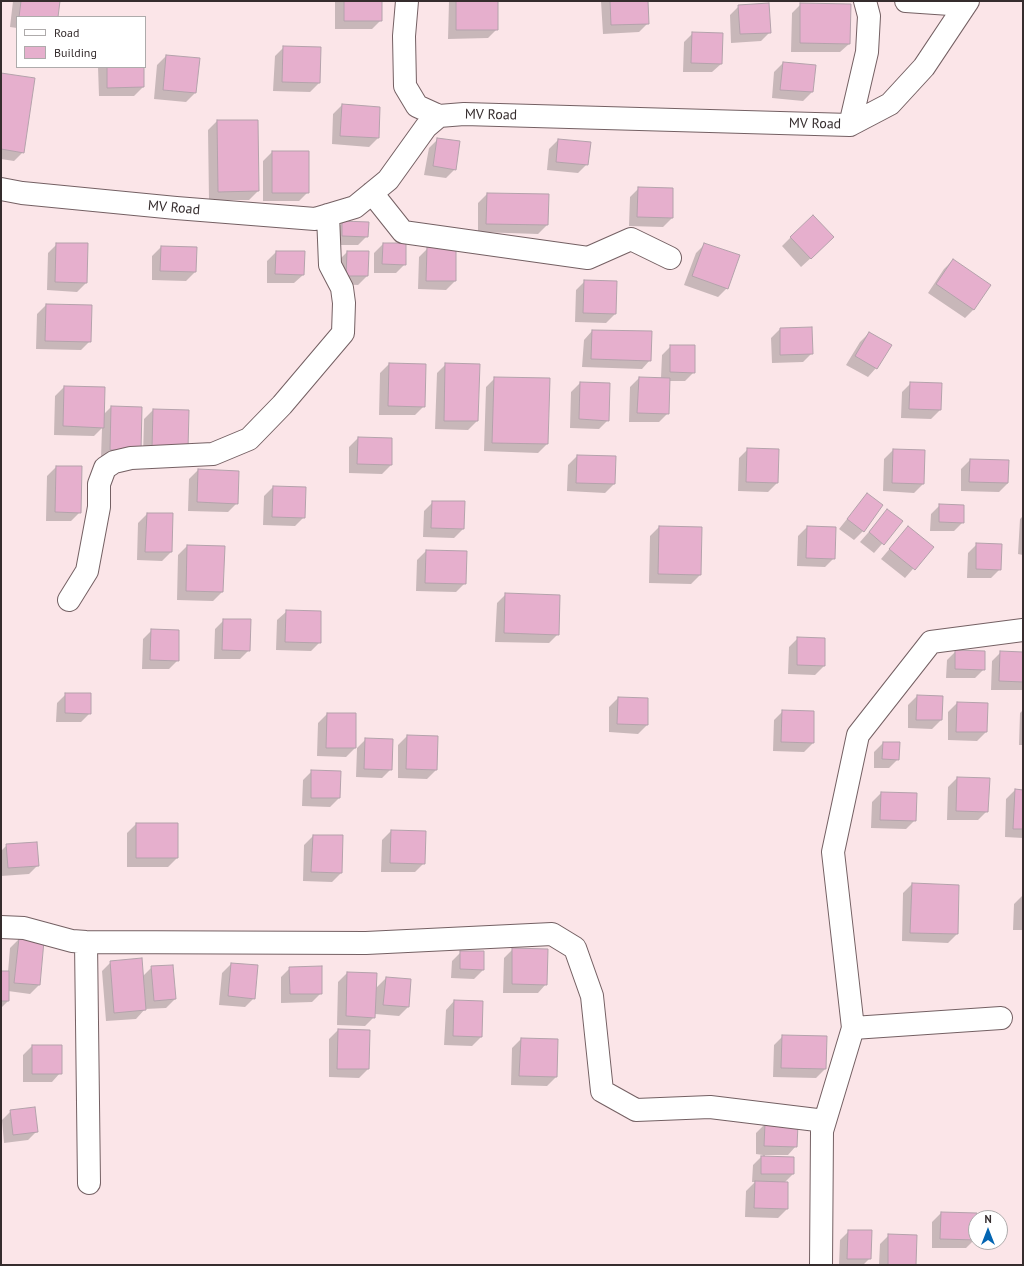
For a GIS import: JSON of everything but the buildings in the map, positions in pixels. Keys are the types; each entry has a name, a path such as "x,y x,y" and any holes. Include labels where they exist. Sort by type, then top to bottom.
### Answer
{"street":[{"path":"407,1 404,36 405,86 417,106 439,116"},
{"path":"850,125 867,52 869,16 865,1"},
{"path":"906,1 966,3"},
{"name":"MV Road","path":"1,189 22,193 176,208 315,219 355,207 388,180 426,127 439,116 464,114 850,125 890,104 924,67 966,3"},
{"path":"372,193 403,232 588,258 631,239 670,258"},
{"path":"69,600 87,571 99,507 99,484 105,468 114,462 131,458 213,454 249,439 282,405 343,333 344,303 342,288 330,265 328,215"},
{"path":"821,1265 822,1131 853,1028 833,852 858,735 931,642 1023,630"},
{"path":"1,927 24,928 72,941 86,942 366,943 552,934 575,948 592,996 602,1091 636,1110 710,1108 825,1121"},
{"path":"86,942 89,1183"},
{"path":"853,1028 1001,1018"}]}
